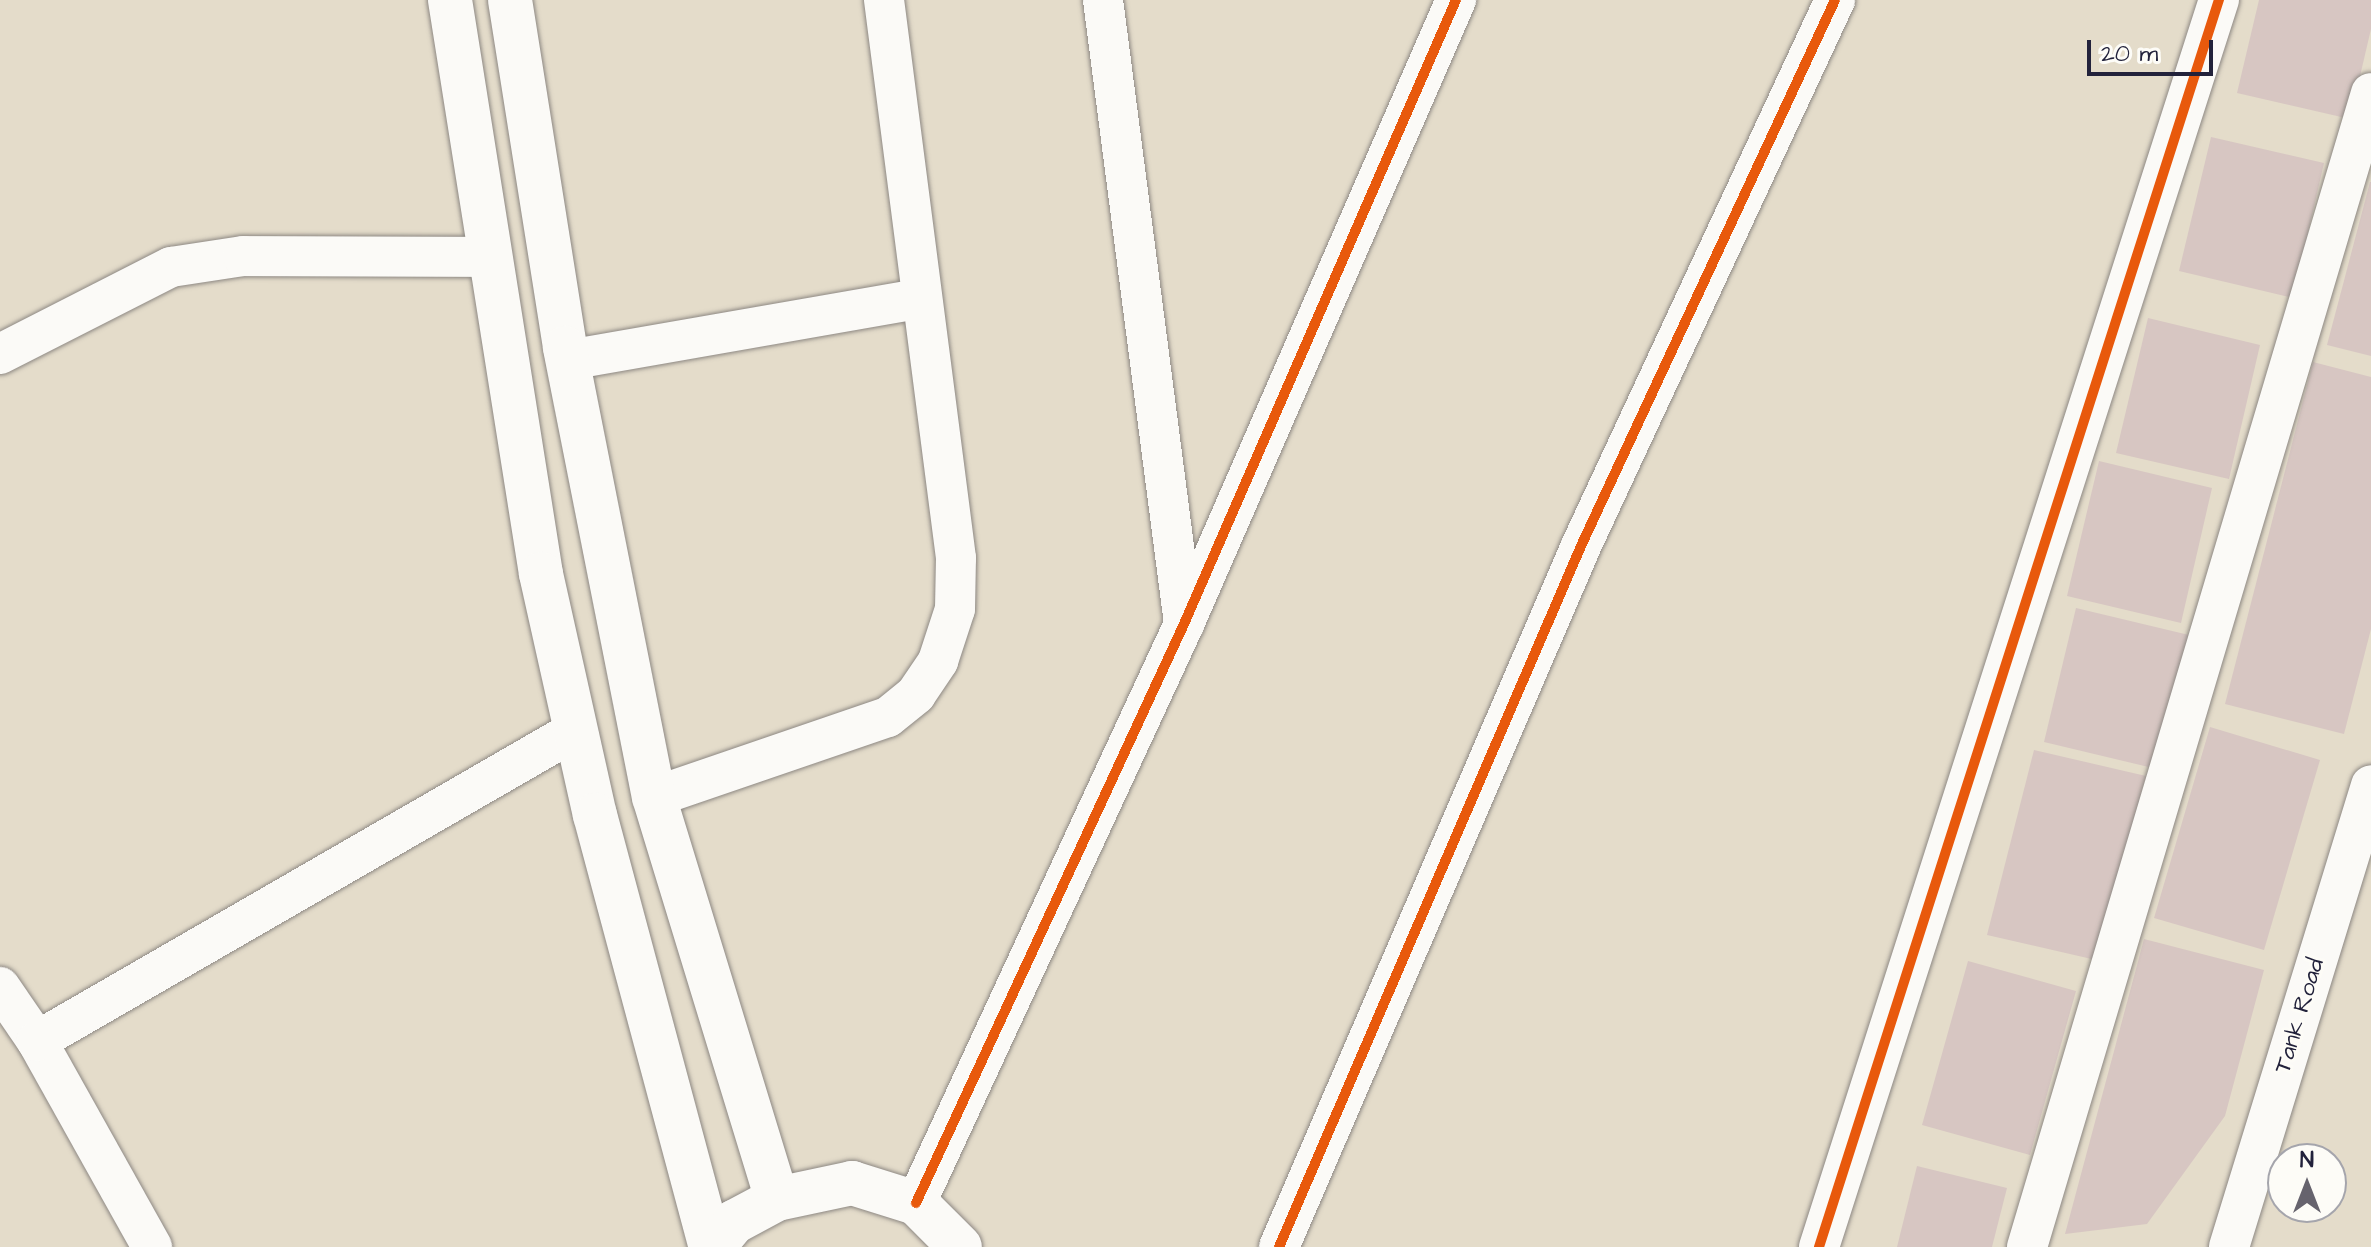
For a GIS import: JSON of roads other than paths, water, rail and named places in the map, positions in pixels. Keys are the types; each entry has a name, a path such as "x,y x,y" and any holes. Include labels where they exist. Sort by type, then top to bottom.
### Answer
{"main road":[{"path":"450,0 488,257 541,574 576,730 712,1247"},
{"path":"510,0 568,360 654,797 777,1199"},
{"path":"712,1247 734,1222 777,1199 852,1183 916,1203 960,1247"}],"street":[{"path":"654,797 888,717 916,694 938,661 955,609 956,558 884,0"},
{"path":"1103,0 1184,624"},
{"path":"916,1203 1184,624 1456,0"},
{"path":"1279,1247 1581,546 1835,0"},
{"path":"1819,1247 2219,0"},
{"path":"2027,1247 2371,93"},
{"path":"0,354 171,267 243,256 488,257"},
{"path":"568,360 922,298"},
{"path":"37,1041 576,730"},
{"name":"Tank Road","path":"2229,1247 2371,785"},
{"path":"0,987 37,1041 152,1247"}]}
